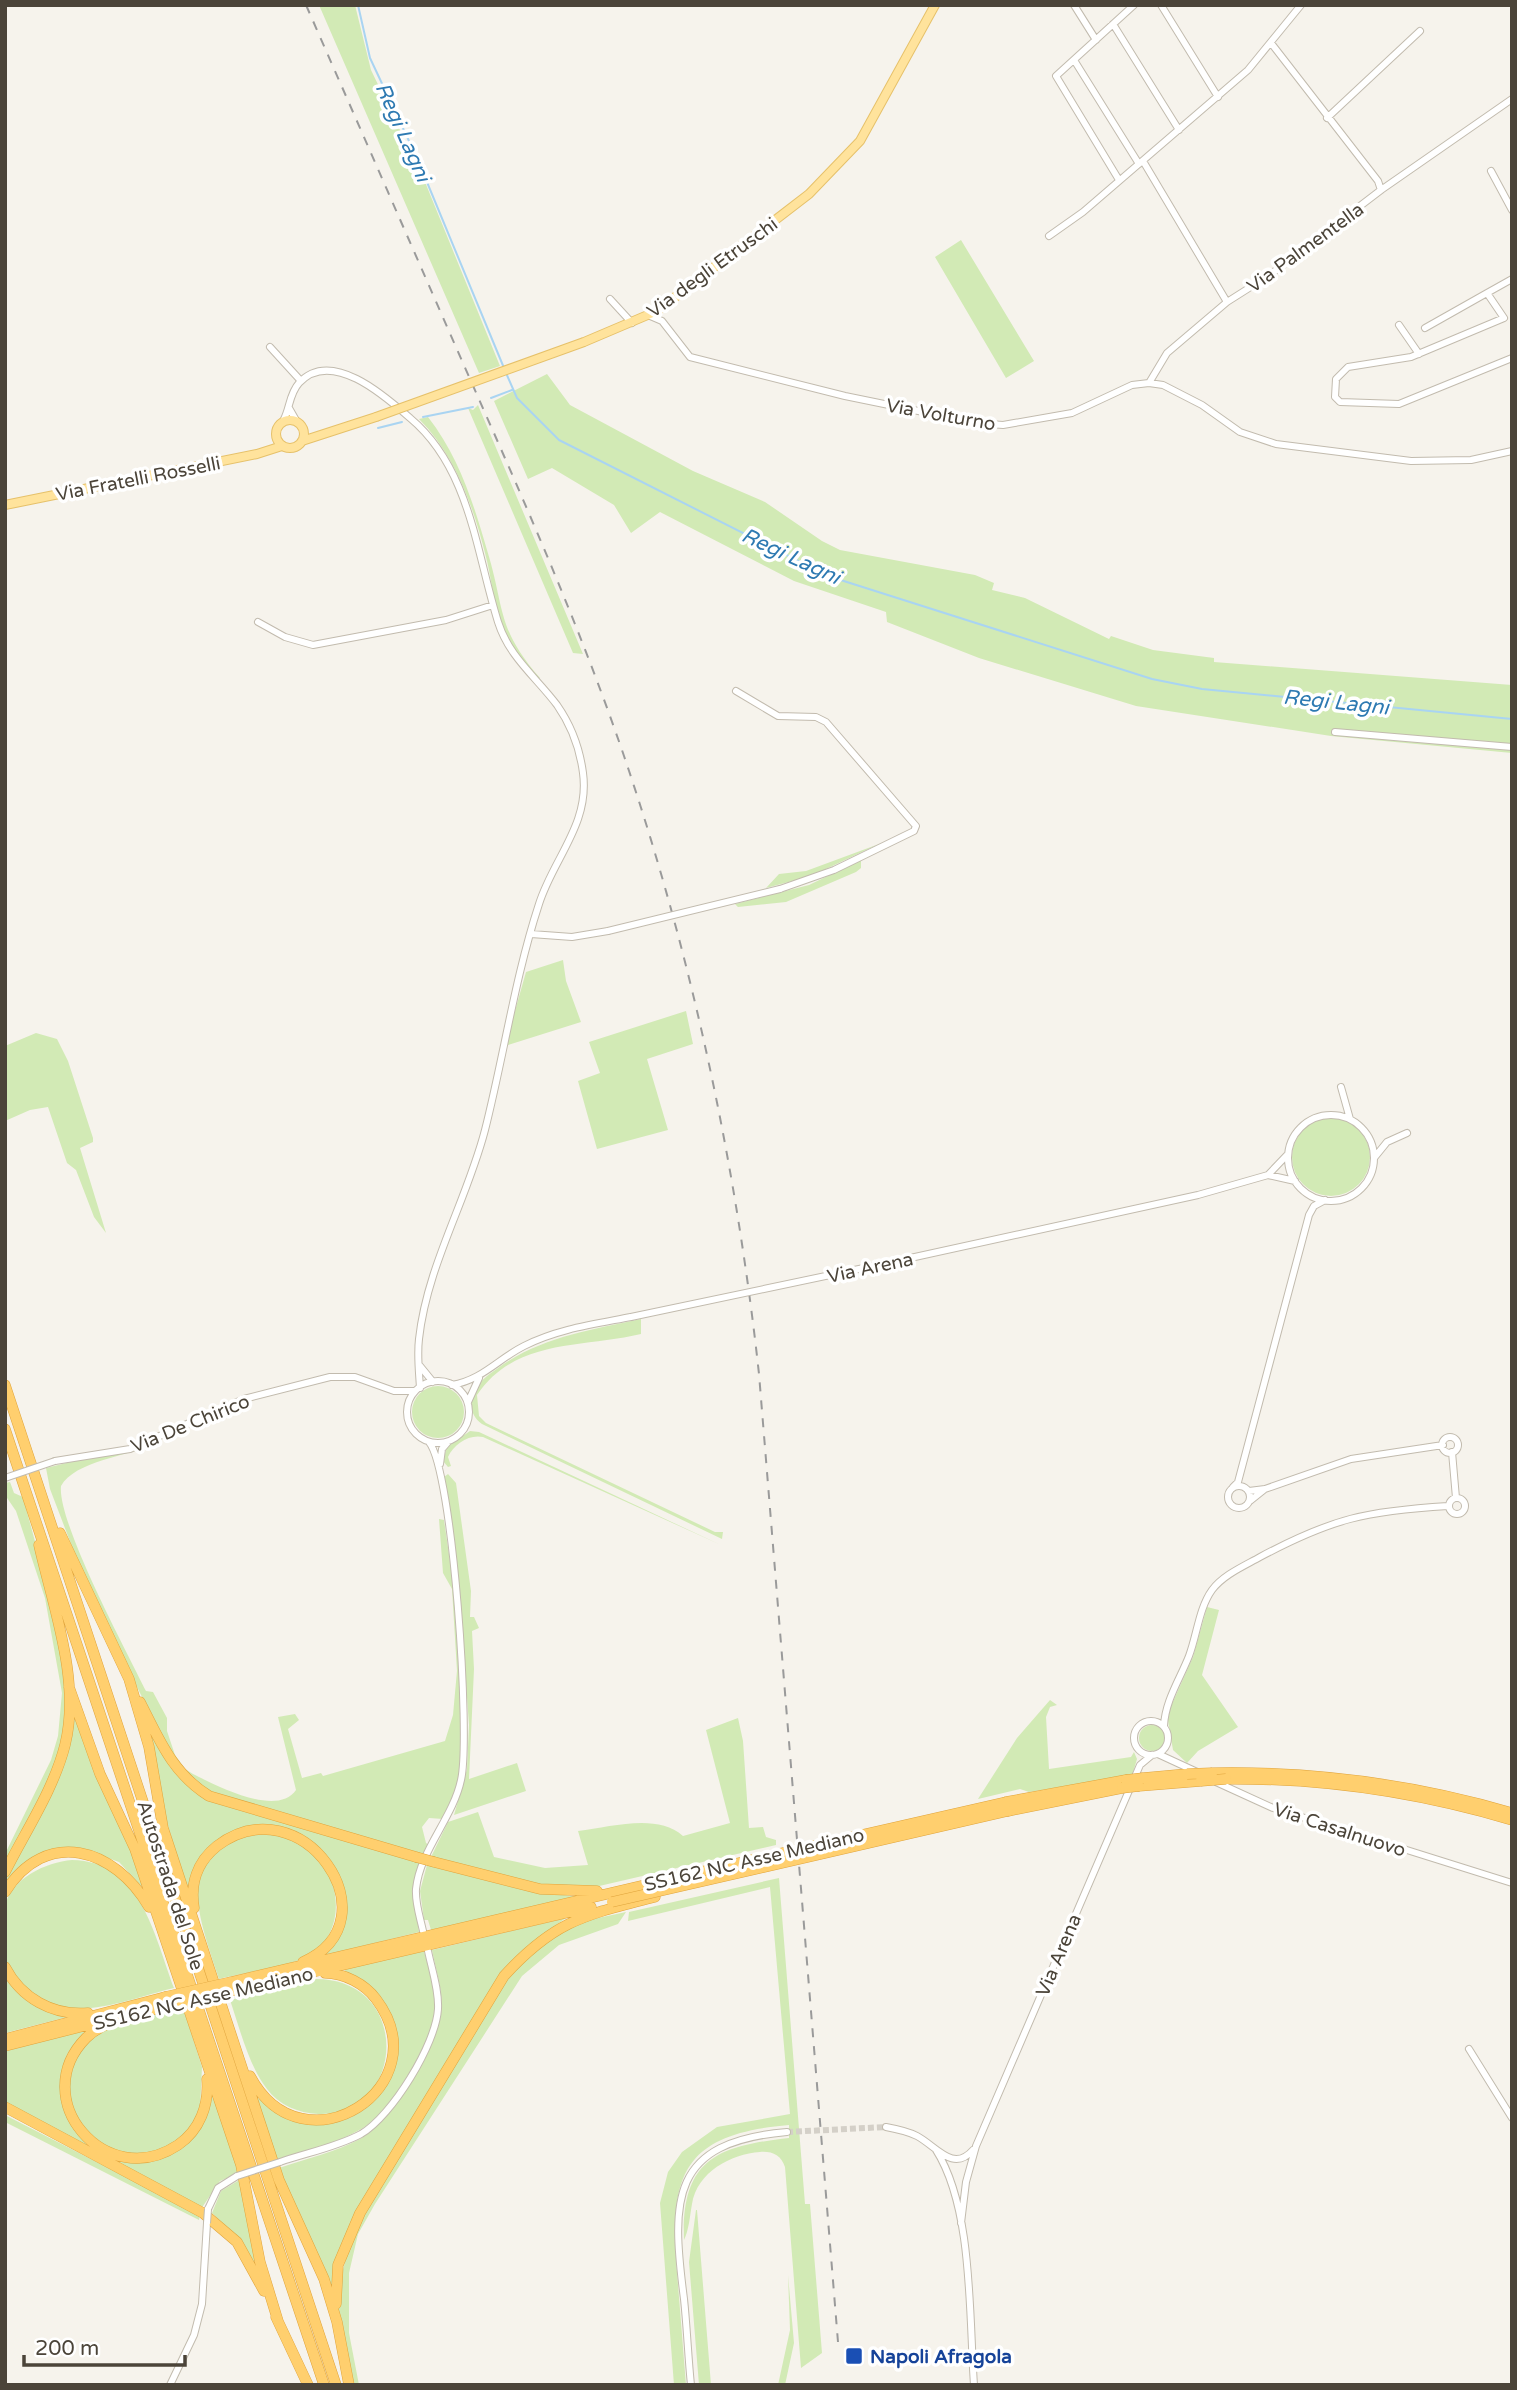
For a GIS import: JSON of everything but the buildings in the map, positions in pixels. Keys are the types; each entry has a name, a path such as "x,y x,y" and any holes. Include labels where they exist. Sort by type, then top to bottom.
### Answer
{"highway":[{"name":"Autostrada del Sole","path":"5,1385 336,2385"},
{"name":"Autostrada del Sole","path":"5,1429 324,2385"},
{"path":"35,1475 85,1590 171,1763 183,1778 209,1796 416,1857 540,1889 611,1898"},
{"path":"27,1489 69,1686 100,1774 135,1849 206,2068 241,2165 257,2249 278,2321"},
{"path":"129,1679 149,1747 163,1828 279,2180 324,2279 337,2322 349,2385"},
{"path":"5,1872 65,1747 69,1686"},
{"name":"SS162 NC Asse Mediano","path":"5,2039 233,1986 310,1973 611,1898 628,1888 1007,1806 1187,1774 1272,1772 1351,1778 1415,1789 1512,1813"},
{"name":"SS162 NC Asse Mediano","path":"1141,1782 1300,1780 1362,1787 1440,1801 1512,1820"},
{"name":"SS162 NC Asse Mediano","path":"233,1986 283,1970 611,1898 712,1879 1007,1806"},
{"path":"198,1933 192,1898 194,1881 198,1867 208,1853 238,1834 255,1831 285,1832 310,1845 330,1867 338,1883 342,1913 339,1927 329,1943 313,1957 283,1970"},
{"path":"5,1892 17,1875 48,1856 65,1852 98,1856 125,1873 145,1900 161,1929"},
{"path":"337,2322 335,2290 346,2241 504,1976 535,1944 611,1898"},
{"path":"5,1967 16,1986 29,1997 55,2010 84,2013 138,2009"},
{"path":"239,2056 264,2096 275,2107 300,2118 331,2120 351,2113 366,2104 380,2088 393,2054 391,2030 383,2008 362,1985 342,1975 310,1973"},
{"path":"138,2009 101,2026 85,2039 74,2054 67,2073 65,2093 69,2112 79,2130 92,2144 110,2154 129,2158 148,2158 167,2152 191,2134 201,2118 207,2097 206,2068"},
{"name":"SS162 NC Asse Mediano","path":"5,2046 138,2009"},
{"path":"5,2107 203,2213 219,2225 247,2255 308,2385"}],"main road":[{"name":"Via degli Etruschi","path":"303,436 316,436 376,417 632,323 658,316 668,303 757,237 838,166 860,141 935,5"},
{"path":"283,421 297,422 303,436 294,447 279,442 276,431 283,421"},
{"name":"Via Fratelli Rosselli","path":"5,505 257,454 279,442"}],"street":[{"path":"1074,5 1096,40"},
{"path":"1119,180 1056,78 1134,5"},
{"path":"1161,5 1218,97"},
{"path":"1049,236 1063,228 1248,70 1301,5"},
{"path":"1113,24 1179,130"},
{"path":"1327,118 1420,31"},
{"name":"Via Palmentella","path":"1271,43 1378,181 1381,190"},
{"name":"Via Palmentella","path":"1074,60 1141,162 1227,302"},
{"name":"Via Palmentella","path":"1149,383 1167,353 1227,302 1271,274 1381,190 1512,99"},
{"path":"1491,171 1512,210"},
{"path":"1424,328 1512,279"},
{"path":"1488,293 1504,318"},
{"path":"610,299 632,323"},
{"path":"1512,314 1419,354 1348,367 1336,379 1335,397 1340,401 1399,404 1512,358"},
{"name":"Via Volturno","path":"658,316 690,357 845,396 976,423 1016,424 1072,413 1132,385 1149,383"},
{"path":"1399,325 1419,354"},
{"path":"270,347 301,381"},
{"path":"283,421 292,394 301,381 311,374 326,371 352,377 387,398 439,447 479,541 493,605 513,653 565,718 583,774 583,797 577,825 548,880 531,934 484,1133 429,1296 419,1337 417,1390 408,1406"},
{"path":"1149,383 1163,384 1202,405 1240,432 1276,444 1411,461 1471,460 1512,451"},
{"path":"289,406 297,422"},
{"path":"258,622 285,637 313,645 446,620 493,605"},
{"path":"531,934 572,937 608,931 779,889 834,870 914,831 916,826 826,722 816,717 778,716 764,711 736,691"},
{"path":"1335,732 1512,747"},
{"path":"1341,1087 1351,1120"},
{"path":"1268,1175 1288,1154 1296,1133 1313,1119 1328,1115 1351,1120 1366,1133 1374,1158 1371,1174 1362,1188 1342,1200 1325,1200 1306,1193 1295,1181 1288,1154"},
{"path":"1374,1158 1387,1142 1407,1133"},
{"name":"Via Arena","path":"452,1385 480,1376 508,1356 544,1337 1145,1208 1268,1175 1295,1181"},
{"path":"1306,1193 1309,1215"},
{"path":"1265,1489 1239,1509 1231,1506 1227,1496 1238,1482 1309,1215 1314,1206 1325,1200"},
{"path":"418,1365 433,1382"},
{"path":"440,1473 441,1454 449,1441 464,1428 468,1417 468,1404 480,1376"},
{"name":"Via De Chirico","path":"5,1478 55,1461 130,1449 244,1399 330,1377 355,1377 394,1391 417,1390"},
{"path":"417,1390 433,1382 452,1385 460,1391 468,1404"},
{"path":"394,1391 408,1406 411,1428 429,1442 440,1473 457,1588 466,1748 457,1795 416,1885 423,1931"},
{"path":"1174,1759 1164,1726 1166,1709 1190,1653 1204,1605 1219,1583 1312,1529 1371,1512 1448,1506 1456,1497 1452,1452 1458,1445 1455,1438 1446,1439 1443,1445"},
{"path":"429,1442 449,1441"},
{"path":"1233,1487 1247,1490 1265,1489 1350,1459 1443,1445"},
{"path":"1443,1445 1445,1450 1452,1452"},
{"path":"1243,1461 1242,1477 1249,1503"},
{"path":"1448,1506 1454,1514 1462,1512 1464,1502 1456,1497"},
{"path":"1153,1721 1166,1709"},
{"path":"1140,1765 1134,1740 1136,1730 1145,1721 1164,1726"},
{"path":"1138,1749 1155,1754 1168,1743"},
{"name":"Via Arena","path":"961,2223 966,2182 976,2146 1140,1765 1155,1754"},
{"name":"Via Casalnuovo","path":"1155,1754 1174,1759 1273,1808 1512,1882"},
{"path":"170,2385 194,2335 202,2304 208,2209 218,2188 237,2176 363,2133 392,2104 432,2036 436,2022 437,1994 428,1951"},
{"path":"1469,2049 1512,2118"},
{"path":"886,2127 908,2132 957,2160 968,2156 976,2146"},
{"path":"691,2385 677,2225 684,2186 701,2161 724,2144 746,2137 787,2132"},
{"name":"Via Arena","path":"936,2150 950,2176 961,2223 974,2385"}],"green space":[{"path":"319,5 355,5 371,70 425,182 500,366 479,373"},
{"path":"961,240 1034,361 1006,378 935,257"},
{"path":"547,374 570,405 693,471 765,502 822,541 840,550 975,575 994,583 992,590 1025,598 1109,639 1111,636 1153,650 1214,658 1214,662 1512,685 1512,753 1331,736 1136,706 979,658 887,622 886,612 794,581 660,512 631,533 614,505 552,468 528,479 494,401"},
{"path":"478,405 583,654 573,653 468,408 473,410"},
{"path":"428,417 439,432 464,480 482,532 509,631 526,661 540,678 538,680 515,651 504,631 475,517 452,464 419,419"},
{"path":"879,844 811,876 766,888 779,874 806,871"},
{"path":"861,860 861,868 856,872 786,902 738,907 735,904 809,885"},
{"path":"563,960 566,981 581,1022 505,1046 526,972"},
{"path":"686,1011 693,1044 647,1059 668,1130 597,1149 578,1081 600,1073 589,1042"},
{"path":"36,1033 57,1039 68,1061 93,1138 93,1142 80,1148 106,1233 94,1217 76,1170 67,1163 48,1107 30,1110 5,1121 5,1046"},
{"path":"1331,1118 1346,1121 1358,1130 1367,1142 1370,1157 1367,1172 1358,1184 1346,1193 1331,1196 1316,1193 1304,1184 1295,1172 1292,1157 1295,1142 1304,1130 1316,1121"},
{"path":"641,1319 641,1334 552,1348 510,1363 477,1395 479,1416 486,1423 715,1532 723,1532 722,1539 482,1424 473,1412 473,1396 480,1383 514,1357 566,1336"},
{"path":"438,1386 448,1388 456,1394 462,1402 462,1422 456,1430 448,1436 438,1438 428,1436 420,1430 414,1422 412,1412 414,1402 420,1394 428,1388"},
{"path":"470,1431 479,1432 721,1545 483,1437 472,1437 458,1444 448,1457 451,1466 448,1467 443,1461 447,1447"},
{"path":"152,1442 153,1445 102,1460 78,1471 61,1486 63,1504 81,1556 110,1618 146,1691 153,1692 167,1718 167,1731 175,1755 185,1769 193,1774 246,1797 275,1801 287,1798 296,1790 278,1717 295,1714 299,1720 288,1729 302,1778 321,1773 323,1776 445,1741 453,1715 457,1671 452,1589 443,1573 439,1519 444,1520 456,1602 463,1750 458,1784 443,1819 429,1818 422,1827 429,1845 424,1856 218,1797 186,1776 154,1721 89,1591 50,1489 46,1468"},
{"path":"448,1474 456,1483 471,1591 470,1617 474,1617 479,1628 472,1631 474,1669 469,1779 517,1763 526,1791 454,1815 467,1769 469,1725 459,1586 444,1477"},
{"path":"10,1482 14,1493 23,1497 46,1583 61,1649 66,1709 64,1734 54,1768 5,1867 5,1854 51,1760 58,1736 62,1693 45,1598 16,1511 5,1495 5,1483"},
{"path":"1207,1607 1219,1610 1202,1675 1238,1727 1198,1751 1187,1763 1173,1750 1167,1715 1193,1657"},
{"path":"1050,1700 1057,1705 1050,1707 1046,1717 1049,1769 1131,1757 1134,1752 1137,1759 1132,1776 1029,1792 1020,1789 978,1799 1017,1738"},
{"path":"73,1715 126,1835 144,1889 119,1862 89,1851 54,1852 5,1889 5,1881 57,1780 71,1737"},
{"path":"738,1718 743,1741 749,1828 763,1827 766,1837 776,1840 776,1845 595,1887 555,1888 431,1857 448,1822 478,1812 494,1857 545,1868 588,1865 578,1831 647,1823 672,1829 683,1836 730,1823 706,1730"},
{"path":"145,1721 170,1767 191,1788 420,1863 413,1887 419,1932 319,1957 340,1933 344,1918 331,1863 308,1841 265,1828 216,1844 187,1889 163,1809"},
{"path":"1152,1725 1161,1729 1165,1738 1161,1747 1152,1751 1143,1747 1139,1738 1143,1729"},
{"path":"270,1833 304,1845 324,1865 335,1892 334,1921 329,1935 309,1956 219,1979 203,1929 199,1906 198,1884 203,1865 216,1850 238,1839"},
{"path":"72,1860 95,1864 114,1873 129,1887 151,1924 174,1988 104,2006 75,2009 46,2001 28,1991 13,1977 4,1956 5,1907 8,1897 22,1880 41,1868"},
{"path":"427,1865 524,1890 579,1897 431,1930 428,1920 424,1920 420,1891"},
{"path":"779,1878 805,2204 810,2204 822,2353 801,2368 785,2167 776,2155 760,2152 738,2156 708,2174 695,2193 684,2240 689,2191 697,2174 709,2161 724,2152 743,2146 789,2138 789,2125 753,2130 726,2138 705,2150 690,2165 681,2185 676,2209 675,2238 686,2385 674,2385 660,2203 668,2172 682,2152 717,2127 790,2114 770,1887 628,1921 629,1912"},
{"path":"626,1912 618,1924 559,1945 522,1976 375,2204 358,2234 349,2273 349,2333 359,2385 352,2385 337,2322 339,2285 352,2235 502,1983 544,1942 584,1921"},
{"path":"566,1918 542,1935 506,1970 483,2002 353,2218 336,2266 332,2296 279,2168 331,2152 360,2139 385,2117 410,2083 430,2046 441,2014 441,1990 432,1950"},
{"path":"424,1951 435,2010 427,2039 397,2092 374,2120 353,2134 276,2160 255,2096 280,2114 317,2124 350,2118 365,2109 382,2092 389,2078 395,2027 387,2007 376,1993 345,1975 345,1969"},
{"path":"5,1974 13,1987 71,2016 5,2033"},
{"path":"316,1979 348,1985 370,2001 382,2023 386,2048 382,2073 368,2095 347,2109 318,2114 290,2107 277,2100 267,2089 250,2057 230,2000"},
{"path":"183,2007 202,2067 200,2111 184,2137 151,2155 113,2152 78,2124 68,2088 75,2059 94,2035 122,2022"},
{"path":"90,2029 70,2054 65,2070 64,2103 76,2132 100,2153 117,2159 131,2160 176,2151 213,2095 239,2173 220,2181 201,2209 5,2106 5,2051"},
{"path":"5,2115 200,2215 199,2220 5,2122"},
{"path":"241,2179 257,2261 254,2262 239,2239 212,2213 221,2191"},
{"path":"696,2210 711,2385 699,2385 689,2262"},
{"path":"788,2275 794,2343 785,2385 778,2385 790,2330"}],"waterway":[{"name":"Regi Lagni","path":"358,5 370,58 417,158 504,368"},
{"name":"Regi Lagni","path":"506,373 517,398 559,440 828,576 1152,679 1202,689 1512,719"},
{"path":"491,398 512,390"},
{"path":"423,417 473,407"},
{"path":"378,428 402,422"}],"tunnel":[{"path":"787,2132 886,2127"}],"railway":[{"path":"306,5 531,519 589,660 648,831 691,984 738,1217 759,1374 838,2342"}],"place":[{"name":"Napoli Afragola","path":"854,2356"}]}
